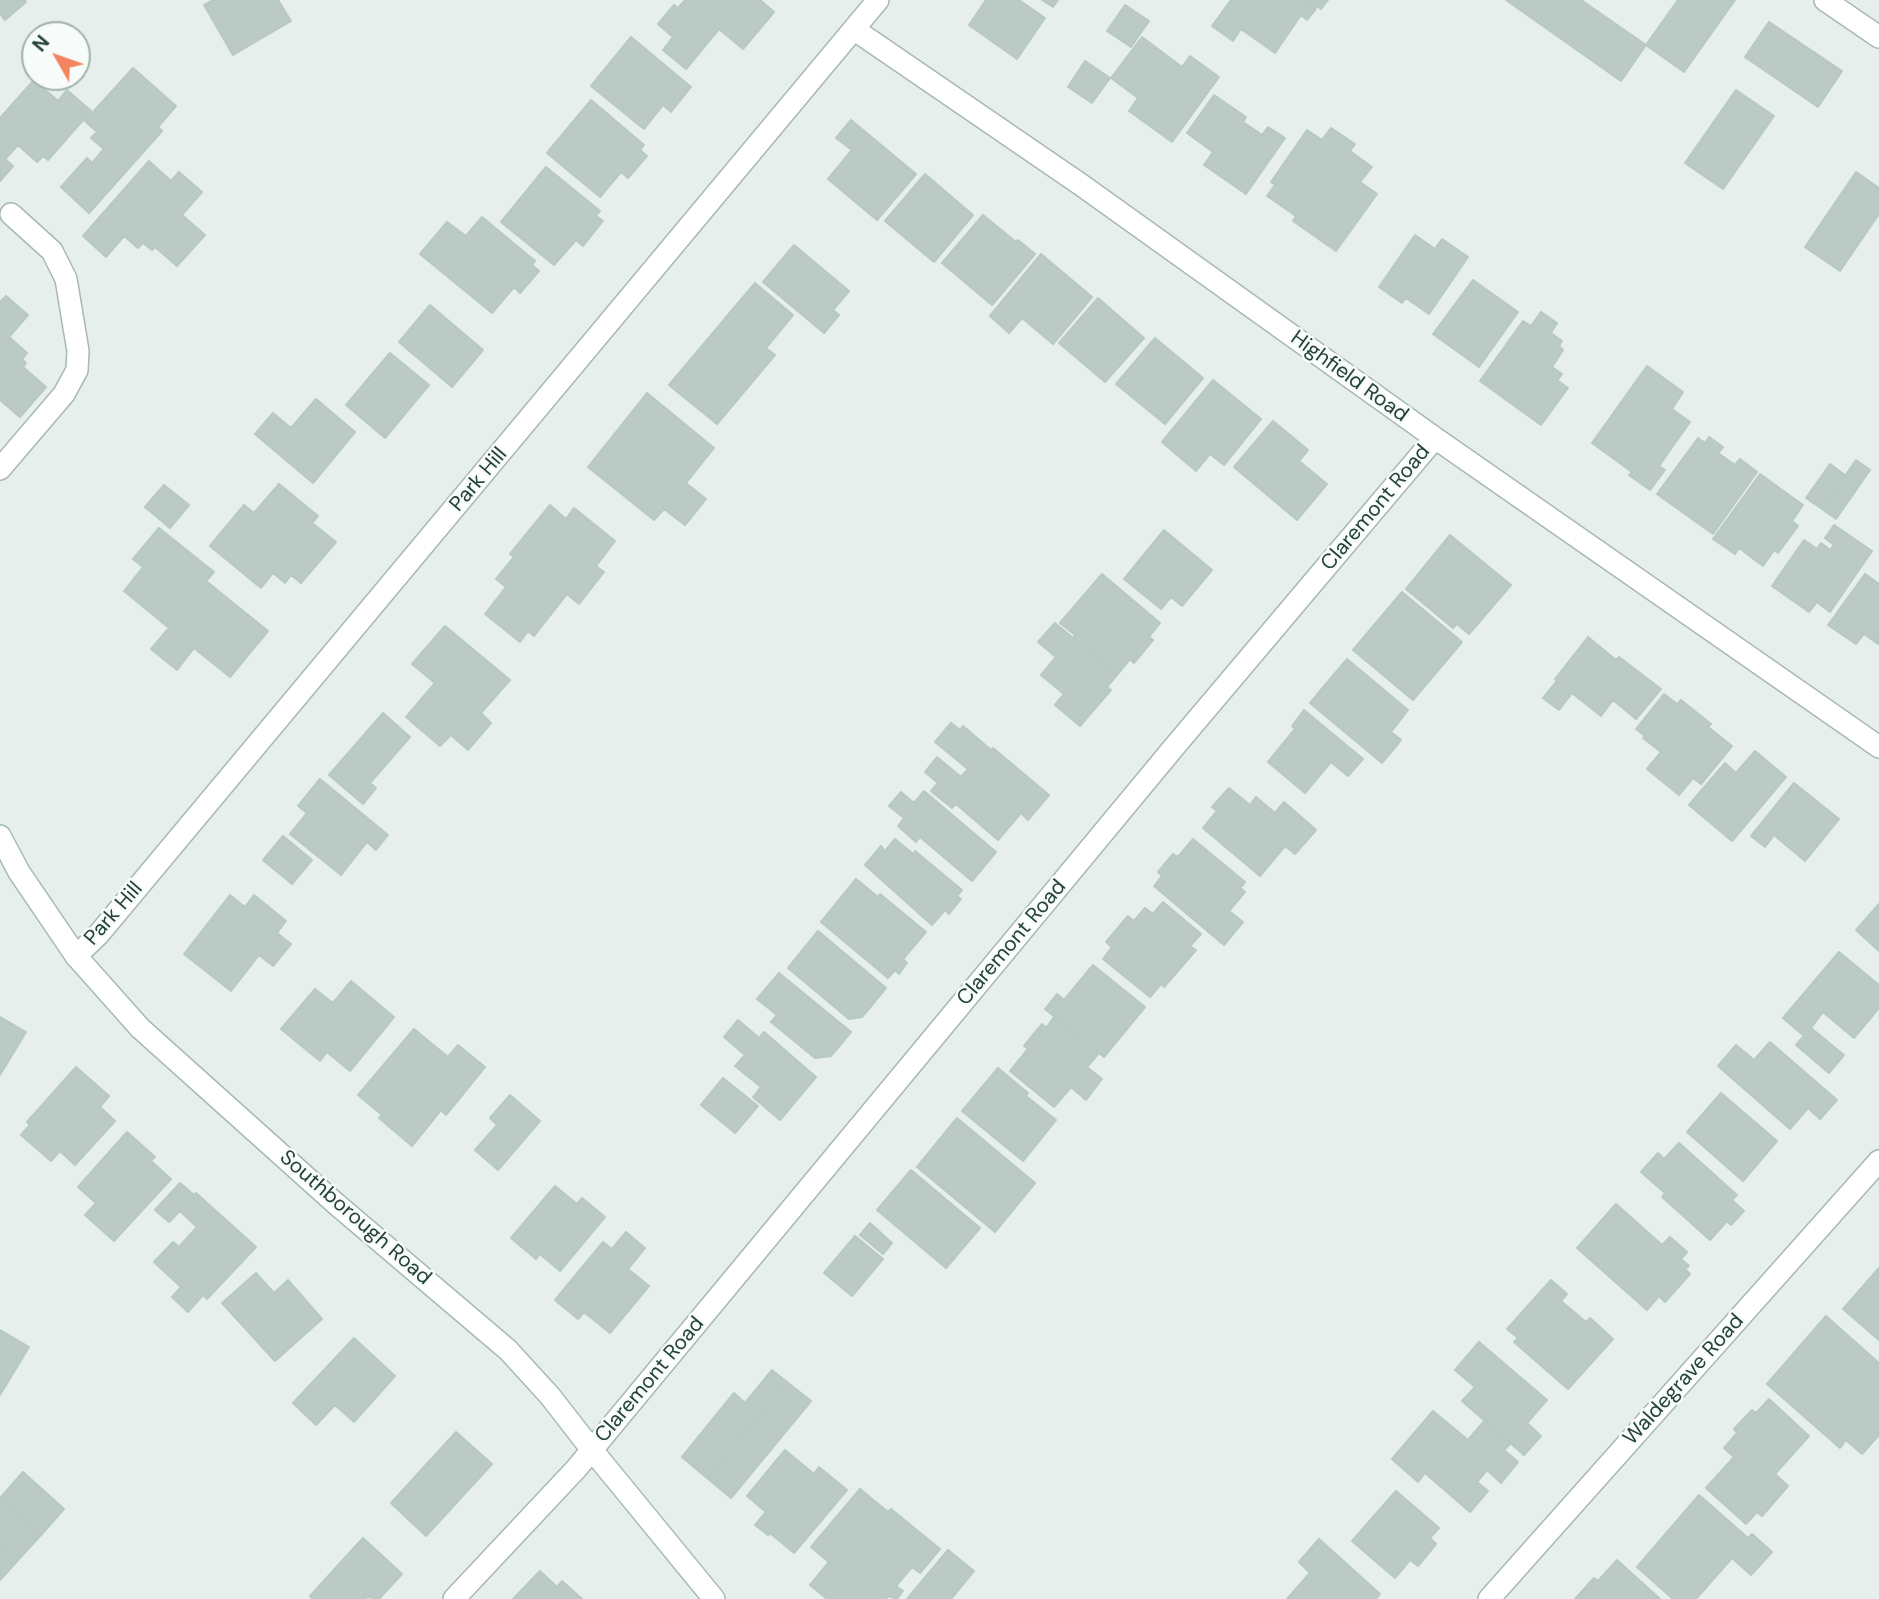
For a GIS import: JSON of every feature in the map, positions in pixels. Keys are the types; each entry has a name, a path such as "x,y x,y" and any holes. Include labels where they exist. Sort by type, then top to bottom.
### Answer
{"street":[{"name":"Park Hill","path":"76,956 98,935 878,0"},
{"path":"1825,0 1879,37"},
{"name":"Highfield Road","path":"855,30 1080,184 1435,438 1879,747"},
{"path":"0,470 64,394 77,370 78,351 66,279 52,251 11,214"},
{"name":"Claremont Road","path":"454,1599 592,1450 1175,746 1435,438"},
{"name":"Southborough Road","path":"0,836 19,872 76,956 140,1028 326,1195 509,1350 550,1396 714,1599"},
{"name":"Waldegrave Road","path":"1489,1599 1879,1161"}],"building":[{"path":"0,0 26,2 5,20 0,14"},
{"path":"213,0 278,0 291,21 233,55 204,5"},
{"path":"685,0 760,0 774,12 743,49 719,29 686,69 663,50 673,37 658,24 674,5 678,8"},
{"path":"986,0 1019,0 1045,18 1017,59 969,25"},
{"path":"1042,0 1058,0 1053,7"},
{"path":"1231,0 1301,0 1315,10 1307,20 1301,15 1275,53 1241,29 1233,41 1212,26"},
{"path":"1301,0 1328,0 1321,9 1317,6 1315,10"},
{"path":"1506,0 1581,0 1646,45 1621,81"},
{"path":"1678,0 1735,0 1684,72 1646,45"},
{"path":"1125,5 1149,21 1131,47 1107,31"},
{"path":"1769,22 1842,71 1818,107 1745,57"},
{"path":"631,37 691,87 671,112 663,105 644,129 591,86"},
{"path":"1142,37 1182,67 1190,56 1219,77 1172,142 1129,111 1138,98 1111,78"},
{"path":"1085,61 1110,78 1092,103 1068,87"},
{"path":"133,68 176,106 158,127 162,131 89,213 61,187 87,158 92,163 104,149 91,138 97,132 85,121"},
{"path":"1736,90 1774,116 1723,189 1685,163"},
{"path":"24,91 47,91 58,101 68,91 91,111 48,160 43,156 37,162 18,145 5,159 13,166 0,181 0,118"},
{"path":"1214,95 1246,117 1243,122 1262,135 1268,127 1285,138 1246,194 1204,165 1213,152 1187,133"},
{"path":"591,100 644,145 640,150 647,156 628,178 621,172 600,197 547,153"},
{"path":"851,120 916,174 877,220 828,179 852,150 836,138"},
{"path":"1331,128 1355,144 1350,151 1372,167 1360,182 1377,194 1336,251 1293,221 1296,216 1267,196 1275,185 1271,182 1307,130 1322,140"},
{"path":"149,161 171,181 179,172 202,192 182,215 205,235 177,266 155,247 152,250 143,243 138,248 124,236 106,257 83,236"},
{"path":"546,167 600,211 596,216 603,221 583,246 576,240 554,265 501,222"},
{"path":"1856,172 1879,188 1879,214 1840,271 1805,247"},
{"path":"925,174 973,215 934,262 885,221"},
{"path":"983,215 1035,254 992,305 942,263"},
{"path":"482,217 535,261 532,265 539,271 520,293 514,287 492,313 420,254 447,222 466,236"},
{"path":"1415,235 1435,249 1442,239 1468,257 1429,314 1406,298 1402,303 1379,287"},
{"path":"794,245 849,291 833,310 839,315 824,333 763,282"},
{"path":"1041,254 1092,297 1053,344 1022,318 1009,333 990,316"},
{"path":"1473,280 1518,312 1479,367 1433,334"},
{"path":"755,283 793,315 766,348 775,355 717,424 669,385"},
{"path":"6,296 28,315 9,337 27,353 22,359 26,363 23,367 46,387 20,417 0,400 0,302"},
{"path":"1098,298 1144,338 1105,382 1059,343"},
{"path":"430,305 483,350 452,387 399,342"},
{"path":"1541,312 1557,323 1551,333 1562,341 1559,346 1563,350 1552,367 1562,374 1557,380 1568,388 1541,425 1480,381 1523,321 1531,326"},
{"path":"1155,338 1203,378 1165,424 1116,384"},
{"path":"390,353 429,385 385,438 346,405"},
{"path":"1647,366 1683,392 1672,409 1690,422 1659,466 1665,470 1650,490 1629,475 1632,472 1592,443"},
{"path":"1213,380 1261,419 1224,465 1210,454 1196,471 1162,442"},
{"path":"647,393 714,448 686,483 706,499 685,525 664,509 654,520 588,467"},
{"path":"316,399 355,432 313,483 255,434 273,413 291,428"},
{"path":"1273,421 1308,450 1299,461 1327,484 1297,520 1234,467"},
{"path":"1709,437 1723,447 1718,453 1735,465 1740,459 1757,472 1713,534 1657,494 1698,438 1705,443"},
{"path":"1856,460 1870,470 1836,519 1822,509"},
{"path":"1830,464 1845,475 1822,509 1806,498"},
{"path":"1760,474 1803,505 1792,521 1798,526 1778,553 1774,550 1763,566 1739,548 1735,554 1713,539"},
{"path":"279,484 318,516 312,523 336,542 301,583 291,575 285,583 273,573 261,588 210,546 244,505 254,513"},
{"path":"164,485 189,505 170,528 145,507"},
{"path":"550,505 566,519 574,508 615,541 596,566 604,572 579,604 567,594 534,636 528,631 520,642 485,614 506,587 496,579 514,557 510,554"},
{"path":"1834,525 1872,551 1830,612 1817,602 1809,612 1772,586 1804,540 1817,549 1821,543 1830,550 1834,545 1825,538"},
{"path":"159,528 214,572 206,581 268,631 230,677 194,648 177,670 151,649 169,628 124,591 143,567 133,559"},
{"path":"1164,530 1212,570 1182,606 1171,597 1161,609 1124,579"},
{"path":"1450,535 1511,585 1469,634 1457,624 1453,628 1406,589"},
{"path":"1102,574 1160,623 1149,637 1153,640 1134,663 1130,659 1117,675 1073,638 1075,635 1060,623"},
{"path":"1865,574 1879,584 1878,644 1864,634 1856,644 1828,625"},
{"path":"1402,592 1462,642 1413,700 1353,650"},
{"path":"1055,623 1117,675 1107,687 1111,690 1080,726 1055,705 1064,694 1041,675 1056,657 1038,642"},
{"path":"445,626 510,680 481,713 491,723 468,750 451,735 440,746 406,717 435,683 412,664"},
{"path":"1588,637 1616,660 1619,657 1661,689 1636,719 1613,700 1601,716 1572,693 1559,710 1543,698"},
{"path":"1347,659 1408,710 1391,732 1401,740 1382,763 1310,703"},
{"path":"1664,694 1677,704 1681,700 1711,724 1708,727 1732,746 1701,784 1693,778 1679,795 1647,769 1661,752 1636,729"},
{"path":"1304,710 1363,759 1348,776 1331,762 1305,793 1268,762 1295,729 1292,726"},
{"path":"383,713 410,737 370,783 376,788 363,804 329,775"},
{"path":"951,723 960,730 963,726 991,750 993,748 1049,795 1028,820 1021,813 998,840 956,804 952,808 931,791 938,783 925,772 937,757 961,777 968,769 935,742"},
{"path":"1755,751 1786,777 1732,841 1689,805 1725,763 1736,773"},
{"path":"320,779 388,835 376,850 367,842 341,875 290,834 307,813 298,806"},
{"path":"1794,783 1839,819 1805,861 1774,835 1765,847 1751,836"},
{"path":"1229,788 1250,805 1256,797 1275,813 1284,802 1316,830 1295,854 1285,846 1260,876 1203,828 1217,811 1212,807"},
{"path":"924,791 996,852 972,881 920,837 916,842 898,826 904,818 889,806 901,792 914,803"},
{"path":"283,836 312,860 292,884 263,860"},
{"path":"895,839 913,854 915,851 962,890 957,896 961,899 949,914 945,910 932,925 865,865 881,846 885,851"},
{"path":"1193,839 1245,882 1240,888 1245,892 1229,911 1243,922 1224,945 1154,886 1162,876 1158,872 1173,854 1178,857"},
{"path":"856,879 878,897 880,894 926,932 903,959 907,963 899,974 895,970 888,978 821,922"},
{"path":"230,895 245,907 254,895 286,921 277,933 291,944 273,966 259,955 231,991 184,954"},
{"path":"1163,902 1201,934 1190,946 1196,950 1164,987 1161,984 1150,997 1103,959 1112,947 1106,942 1128,916 1134,921 1145,908 1153,914"},
{"path":"1879,904 1879,951 1856,930"},
{"path":"818,931 886,988 862,1017 849,1019 788,968"},
{"path":"1839,952 1879,985 1879,1008 1854,1038 1823,1012 1811,1028 1844,1055 1829,1073 1796,1045 1804,1036 1783,1018"},
{"path":"1093,965 1145,1007 1104,1057 1045,1009 1057,994 1064,1000"},
{"path":"779,973 851,1032 831,1056 815,1058 771,1022 777,1015 757,999"},
{"path":"351,981 394,1017 350,1071 327,1052 320,1061 281,1029 315,989 333,1003"},
{"path":"0,1017 26,1032 0,1075"},
{"path":"1054,1017 1099,1053 1087,1067 1102,1079 1086,1100 1071,1087 1054,1107 1010,1071 1028,1049 1024,1046 1042,1024 1046,1028"},
{"path":"738,1020 759,1038 764,1032 816,1077 780,1120 753,1097 761,1087 735,1066 745,1055 724,1037"},
{"path":"414,1029 448,1057 458,1045 485,1067 446,1115 441,1110 412,1146 379,1118 382,1115 358,1095"},
{"path":"1770,1042 1837,1100 1820,1119 1808,1108 1790,1129 1718,1066 1736,1045 1754,1060"},
{"path":"76,1067 109,1096 100,1107 115,1121 75,1165 60,1151 51,1161 21,1135 30,1125 27,1122"},
{"path":"998,1068 1028,1093 1026,1096 1056,1120 1023,1161 962,1111"},
{"path":"723,1078 758,1106 735,1133 701,1105"},
{"path":"1721,1093 1777,1141 1743,1181 1687,1132"},
{"path":"510,1095 540,1121 498,1170 475,1150 497,1125 490,1118"},
{"path":"957,1118 1035,1183 995,1232 917,1167"},
{"path":"127,1132 155,1157 151,1161 171,1179 114,1241 85,1215 96,1203 78,1187"},
{"path":"1679,1143 1737,1195 1732,1200 1744,1211 1731,1225 1727,1221 1710,1240 1662,1197 1665,1193 1641,1172 1658,1153 1664,1159"},
{"path":"911,1170 980,1228 946,1268 877,1210"},
{"path":"180,1183 194,1195 196,1193 256,1247 207,1299 203,1295 188,1312 172,1297 181,1287 154,1262 173,1242 179,1247 197,1227 180,1211 169,1222 155,1210"},
{"path":"555,1186 577,1204 582,1198 605,1217 560,1271 540,1254 536,1259 511,1238"},
{"path":"1616,1204 1662,1245 1670,1237 1687,1252 1681,1259 1689,1266 1685,1269 1690,1274 1665,1302 1659,1296 1647,1310 1577,1248"},
{"path":"870,1223 892,1243 883,1254 860,1235"},
{"path":"626,1232 645,1248 628,1269 649,1286 610,1333 584,1312 578,1319 555,1300 603,1242 612,1249"},
{"path":"855,1236 883,1259 852,1296 824,1273"},
{"path":"1879,1268 1879,1340 1843,1309"},
{"path":"256,1273 274,1293 288,1280 322,1319 275,1361 222,1303"},
{"path":"1551,1280 1567,1294 1561,1301 1586,1322 1590,1318 1613,1339 1568,1389 1514,1342 1518,1338 1507,1329"},
{"path":"1826,1316 1879,1363 1879,1435 1862,1454 1846,1440 1840,1448 1767,1384"},
{"path":"0,1330 29,1347 0,1395"},
{"path":"354,1338 395,1376 354,1422 335,1405 316,1425 293,1403"},
{"path":"1479,1342 1547,1400 1527,1423 1541,1436 1524,1455 1462,1401 1475,1387 1455,1370"},
{"path":"772,1370 787,1382 707,1478 682,1457 734,1393 745,1403"},
{"path":"787,1382 811,1401 731,1498 707,1478"},
{"path":"1769,1399 1809,1436 1775,1474 1788,1486 1762,1516 1757,1512 1746,1524 1706,1488 1734,1457 1724,1448 1737,1433 1734,1429 1752,1410 1756,1413"},
{"path":"1433,1411 1468,1440 1485,1420 1511,1443 1504,1450 1518,1462 1501,1483 1487,1470 1477,1482 1488,1491 1470,1512 1425,1473 1418,1482 1392,1459"},
{"path":"456,1432 492,1464 426,1536 391,1503"},
{"path":"785,1450 814,1474 819,1467 847,1490 794,1553 770,1533 768,1535 755,1525 766,1512 747,1496"},
{"path":"23,1472 64,1509 41,1535 0,1498"},
{"path":"860,1489 888,1512 891,1509 940,1549 920,1573 912,1567 896,1586 903,1591 897,1599 888,1596 886,1599 827,1599 810,1585 829,1562 811,1547"},
{"path":"1396,1491 1439,1528 1430,1538 1436,1544 1418,1566 1410,1560 1395,1578 1352,1541"},
{"path":"1699,1495 1748,1538 1752,1534 1772,1552 1751,1575 1732,1558 1696,1599 1673,1599 1637,1567"},
{"path":"0,1498 41,1535 20,1558 0,1541"},
{"path":"363,1538 402,1574 379,1599 313,1599 310,1596"},
{"path":"1319,1539 1380,1594 1376,1599 1287,1599 1310,1573 1299,1562"},
{"path":"0,1541 20,1558 0,1580"},
{"path":"948,1550 974,1571 951,1599 907,1599"},
{"path":"1617,1560 1660,1599 1575,1599 1594,1578 1598,1581"},
{"path":"540,1571 557,1587 562,1581 582,1599 513,1599"}]}
